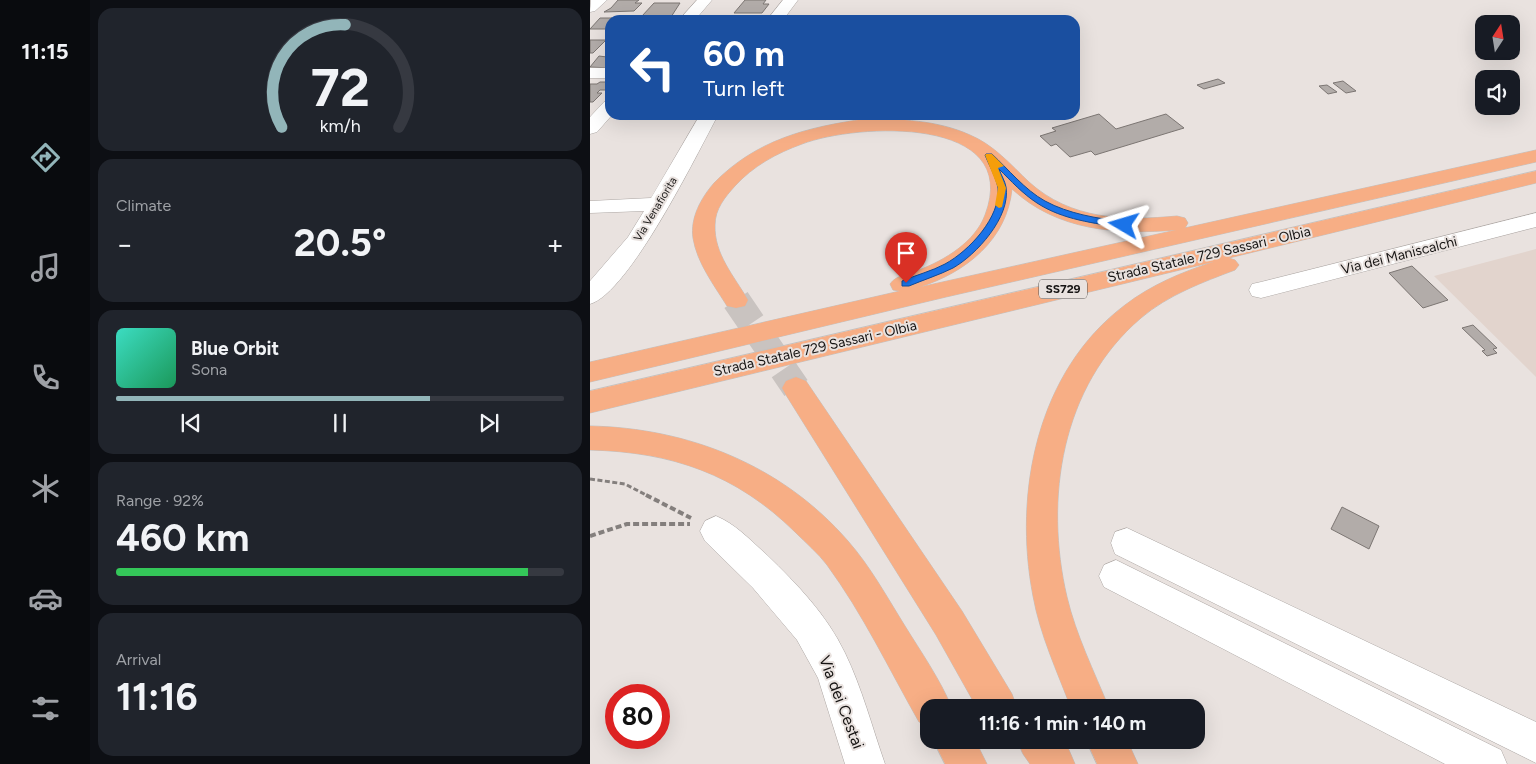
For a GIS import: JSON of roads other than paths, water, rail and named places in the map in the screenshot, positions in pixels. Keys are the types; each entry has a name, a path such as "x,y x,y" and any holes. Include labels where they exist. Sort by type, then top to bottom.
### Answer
{"highway":[{"path":"736,300 710,261 703,229 714,196 728,179 762,155 781,146 823,132 875,125 923,127 943,132 970,142 989,155 1028,193 1042,203 1077,217 1124,225 1176,223 1238,210 1425,181"},
{"path":"590,355 879,290 906,283 949,266 970,251 982,238 998,211 1002,188 989,155"},
{"name":"Strada Statale 729 Sassari - Olbia","path":"590,372 946,289 1536,156"},
{"path":"1087,699 1050,597 1044,554 1043,513 1045,472 1061,408 1089,356 1130,313 1148,300 1196,276 1268,254 1410,220 1536,178"},
{"name":"Strada Statale 729 Sassari - Olbia","path":"590,402 1536,178"},
{"path":"796,388 949,623 993,699"},
{"path":"590,438 641,442 688,452 728,467 773,493 806,520 838,554 927,699"},
{"path":"949,623 1005,699"},
{"path":"958,749 967,764"},
{"path":"1022,749 1031,764"},
{"path":"1044,749 1055,764"},
{"path":"1110,749 1118,764"}],"street":[{"path":"590,8 600,0"},
{"path":"692,15 705,0"},
{"path":"779,15 791,0"},
{"path":"590,72 605,73"},
{"path":"590,128 605,112"},
{"name":"Via Venafiorita","path":"590,296 619,265 638,240 706,120"},
{"path":"590,207 659,204"},
{"name":"Via dei Maniscalchi","path":"1262,290 1536,220"},
{"name":"Via dei Cestai","path":"709,528 763,572 808,624 832,666 865,764"},
{"path":"1487,764 1122,560 1536,742"}],"tunnel":[{"path":"736,300 796,388"}]}
